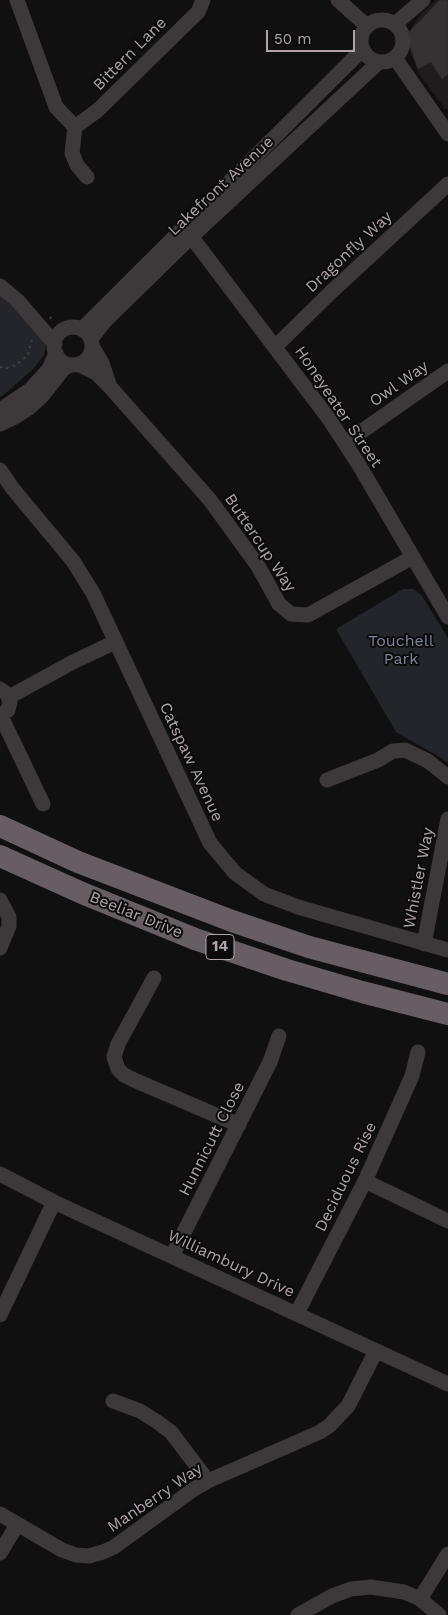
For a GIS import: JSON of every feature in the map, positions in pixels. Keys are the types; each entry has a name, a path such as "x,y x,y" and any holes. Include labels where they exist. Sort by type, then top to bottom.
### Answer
{"highway":[{"name":"Beeliar Drive","path":"0,826 78,862 240,924 308,947 448,984"},
{"name":"Beeliar Drive","path":"0,856 82,893 195,938 287,970 353,990 448,1014"}],"street":[{"path":"17,0 56,107 75,127 72,153 77,165 87,177"},
{"name":"Bittern Lane","path":"75,127 98,110 191,19 198,12 203,0"},
{"path":"338,0 367,26"},
{"path":"395,24 423,0"},
{"path":"382,20 395,24 402,33 404,43 401,51 395,58 384,62 370,58 363,49 361,42 363,32 367,26 375,21 382,20"},
{"name":"Lakefront Avenue","path":"88,338 363,49"},
{"path":"395,58 448,132"},
{"name":"Lakefront Avenue","path":"188,232 379,62"},
{"name":"Dragonfly Way","path":"276,346 330,293 448,184"},
{"name":"Honeyeater Street","path":"188,232 330,419 448,617"},
{"path":"0,286 17,300 63,330"},
{"path":"17,300 62,361 75,364"},
{"path":"0,410 30,390 48,369 55,349 56,339 63,330 72,327 88,338 90,355 83,362 64,368 30,408 0,424"},
{"name":"Buttercup Way","path":"88,338 102,363 111,388"},
{"name":"Buttercup Way","path":"75,364 96,374 111,388 210,500 258,566 279,604 290,614 308,615 413,557"},
{"name":"Owl Way","path":"345,444 448,371"},
{"name":"Catspaw Avenue","path":"0,470 13,489 73,561 93,593 210,842 235,873 264,894 298,907 448,950"},
{"path":"44,804 1,716 8,710 10,702 4,693 116,642"},
{"path":"327,780 378,760 393,751 405,750 428,761 448,777"},
{"name":"Whistler Way","path":"424,944 448,819"},
{"path":"0,900 9,917 9,926 0,948"},
{"path":"154,978 118,1044 110,1066 134,1080 239,1125"},
{"name":"Hunnicutt Close","path":"172,1256 270,1062 279,1036"},
{"name":"Deciduous Rise","path":"297,1314 365,1181 412,1076 418,1052"},
{"name":"Williambury Drive","path":"0,1174 54,1202 448,1384"},
{"path":"365,1181 448,1220"},
{"path":"0,1315 54,1202"},
{"name":"Manberry Way","path":"0,1514 62,1550 76,1555 89,1556 114,1547 208,1481 320,1432 329,1426 348,1406 376,1351"},
{"path":"113,1401 140,1411 170,1432 208,1481"},
{"path":"0,1553 17,1525"},
{"path":"420,1599 448,1554"},
{"path":"298,1615 332,1596 352,1589 371,1587 388,1588 404,1592 420,1599 439,1615"}],"path":[{"path":"0,367 7,368 16,365 28,355 33,336"}],"shaded area":[{"path":"436,0 448,0 448,109 445,109 418,72 406,40 409,31 422,13"}],"green space":[{"path":"0,288 43,333 46,347 44,355 34,368 0,397"},
{"name":"Touchell Park","path":"403,589 414,589 422,596 448,638 448,763 396,732 336,629"}],"building":[{"path":"440,0 448,0 448,74 442,79 431,62 418,69 408,41 410,31"}]}
